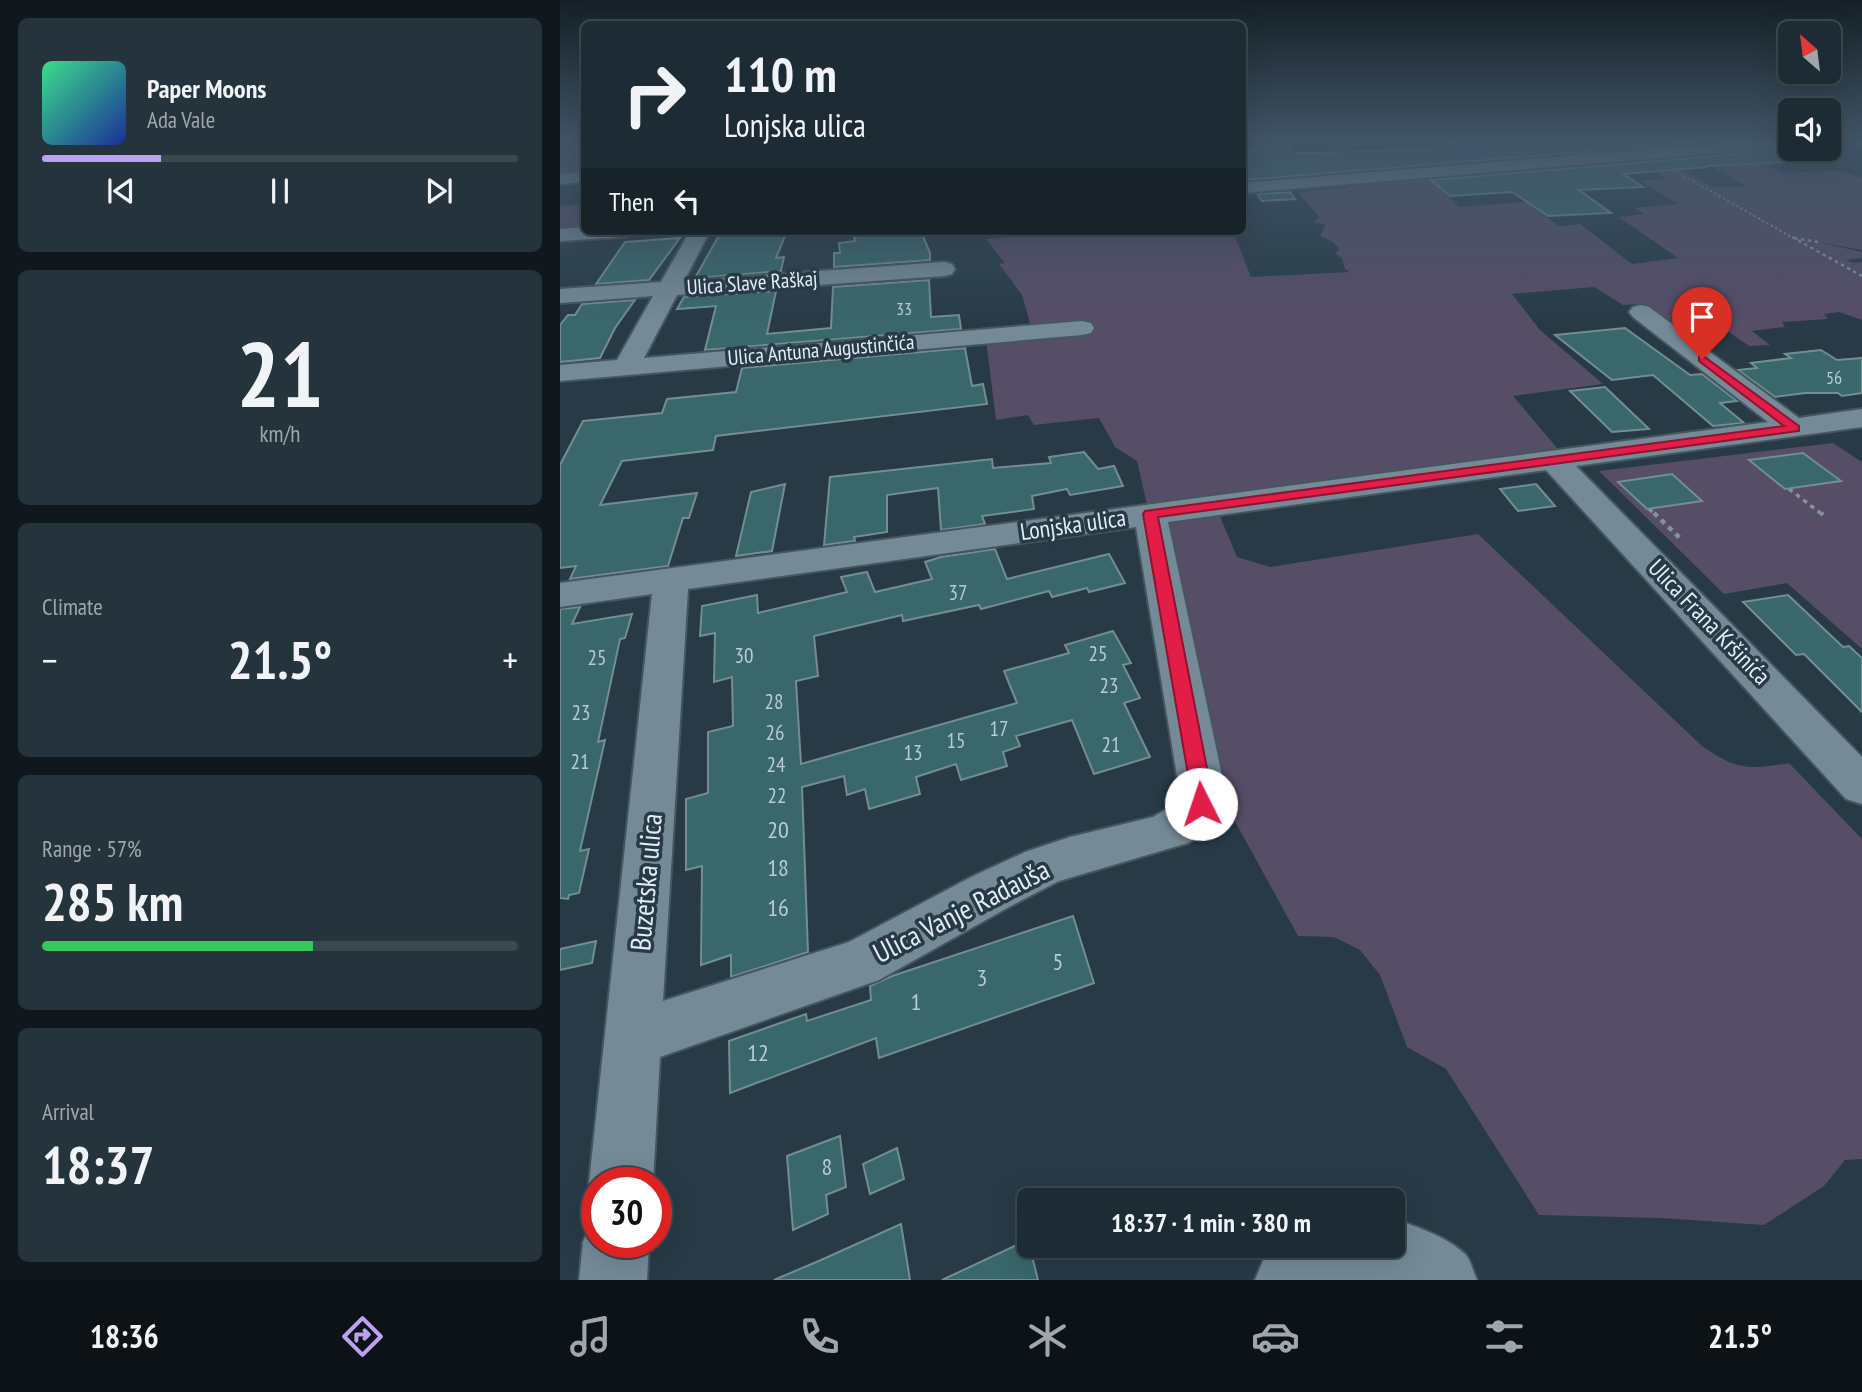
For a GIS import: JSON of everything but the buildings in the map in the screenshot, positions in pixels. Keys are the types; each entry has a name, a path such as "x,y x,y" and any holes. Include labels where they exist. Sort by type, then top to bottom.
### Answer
{"street":[{"path":"560,235 581,234"},
{"path":"626,367 698,235"},
{"name":"Ulica Slave Raškaj","path":"560,296 944,269"},
{"path":"1641,312 1794,428"},
{"name":"Ulica Antuna Augustinčića","path":"560,373 1082,328"},
{"name":"Lonjska ulica","path":"560,595 1862,418"},
{"path":"1828,423 1862,447"},
{"name":"Ulica Frana Kršinića","path":"1553,460 1862,786"},
{"name":"Ulica Vanje Radauša","path":"633,1039 860,963 887,951 980,896 1017,878 1070,857 1160,833 1195,815 1203,794 1150,514"},
{"name":"Buzetska ulica","path":"622,1167 671,580"},
{"path":"1289,1280 1347,1251 1375,1247 1407,1256 1443,1280"},
{"path":"613,1280 615,1258"}],"path":[{"path":"1726,202 1862,276"},
{"path":"1790,237 1818,242"},
{"path":"1789,489 1823,515"},
{"path":"1649,509 1680,538"}],"shaded area":[{"path":"1306,202 1454,202 1459,207 1525,202 1559,226 1580,224 1632,264 1678,258 1619,217 1644,214 1635,208 1678,204 1674,202 1862,202 1862,250 1814,241 1862,252 1862,258 1846,260 1853,263 1862,262 1862,320 1839,312 1824,314 1828,319 1782,322 1785,327 1752,331 1770,345 1749,346 1729,332 1693,333 1696,337 1681,338 1639,304 1623,305 1594,287 1512,294 1540,330 1603,384 1513,396 1558,449 1148,509 1137,461 1115,447 1099,418 1034,425 1028,415 996,420 986,340 1033,334 1022,295 999,264 1005,263 986,239 1029,235 1235,235 1251,277 1349,272 1345,269 1342,258 1335,254 1339,249 1333,242 1320,236 1326,225 1313,222 1320,218"},
{"path":"581,204 581,231 560,233 560,206"},
{"path":"1833,443 1862,462 1862,649 1787,583 1724,594 1599,471"},
{"path":"1219,514 1237,557 1270,567 1478,534 1702,746 1724,760 1742,766 1762,767 1789,763 1862,839 1862,1159 1845,1160 1824,1186 1764,1225 1661,1218 1539,1215 1446,1069 1407,1047 1380,975 1360,950 1334,937 1298,936 1220,794 1164,527 1169,521"}],"route":[{"path":"1201,804 1203,794 1199,771 1154,547 1150,514 1794,428 1702,359"}]}
